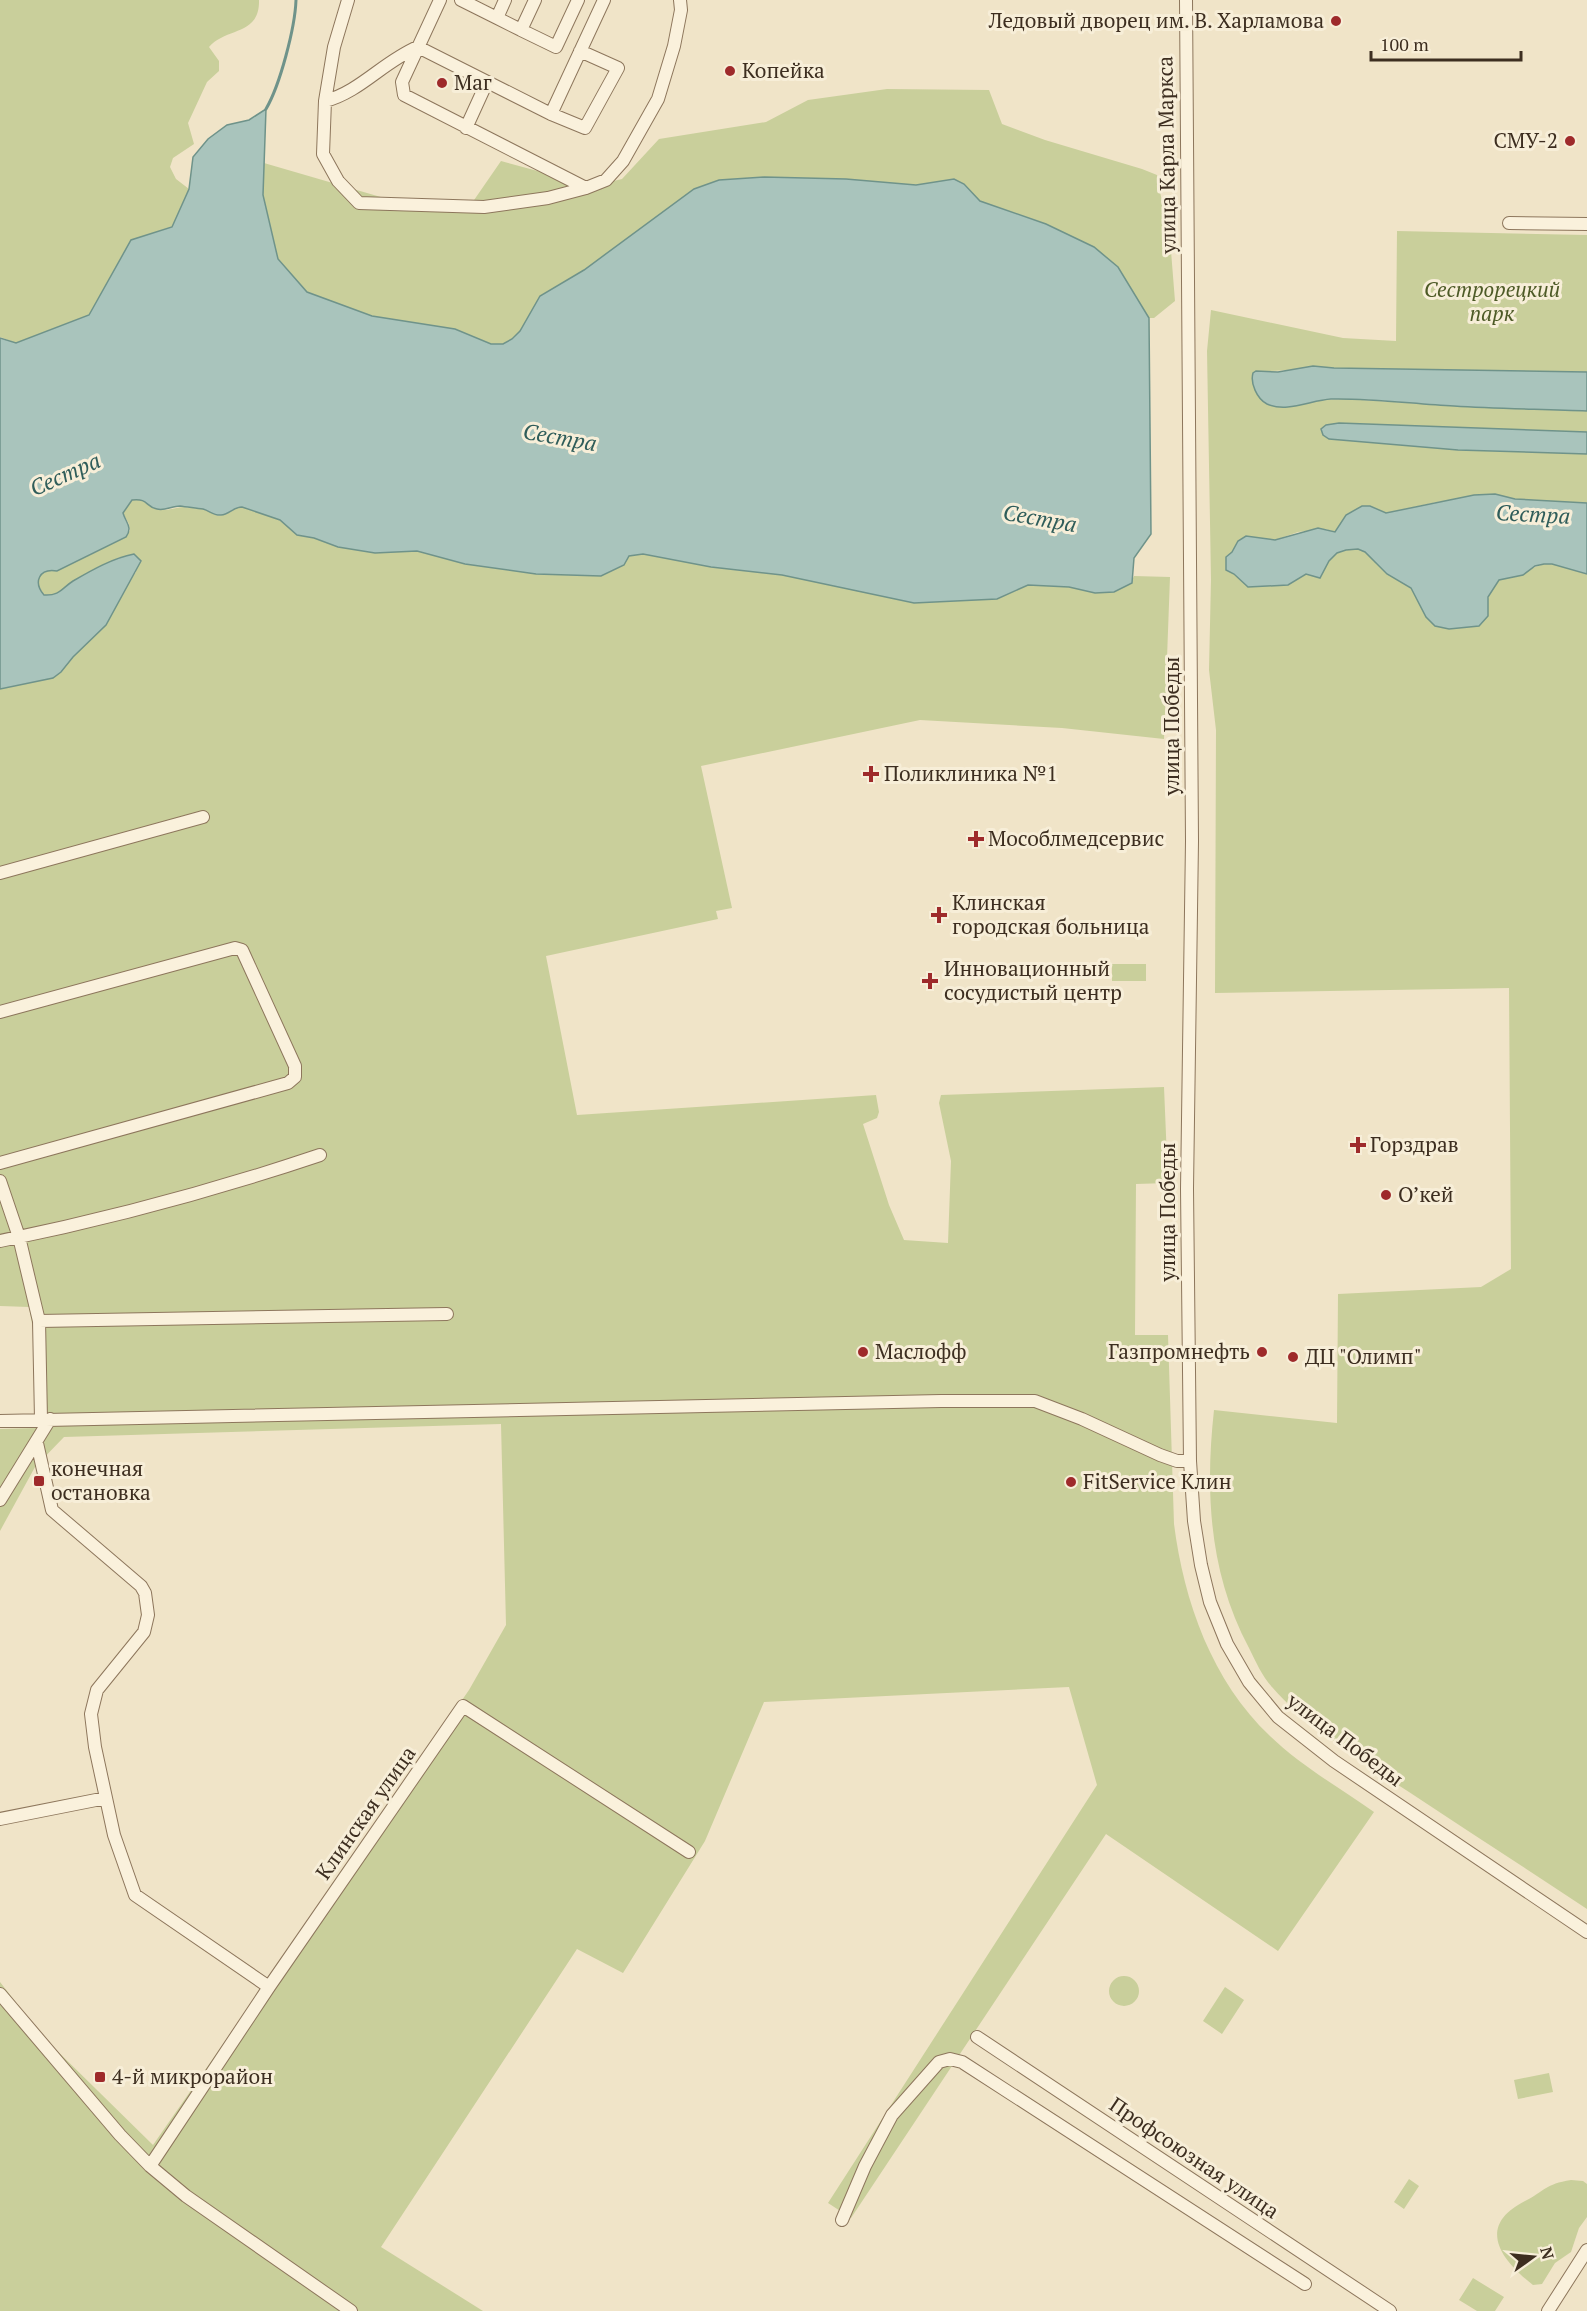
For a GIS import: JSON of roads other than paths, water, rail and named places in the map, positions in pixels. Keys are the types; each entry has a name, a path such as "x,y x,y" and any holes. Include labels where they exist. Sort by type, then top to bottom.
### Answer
{"street":[{"path":"348,0 334,47 325,101 323,154 338,181 359,203 484,207 548,198 606,180 623,161 658,99 674,46 681,10 680,0"},
{"path":"440,0 402,82 404,95 586,188"},
{"path":"461,0 556,46 578,0"},
{"path":"497,18 505,0"},
{"path":"521,30 535,0"},
{"path":"551,114 604,0"},
{"name":"улица Карла Маркса","path":"1186,0 1189,309"},
{"path":"325,101 340,97 402,54 418,47"},
{"path":"418,47 551,114 585,128 618,68 580,51"},
{"path":"466,128 487,82"},
{"path":"1509,224 1587,224"},
{"name":"улица Победы","path":"1189,309 1192,852 1187,1189 1190,1461 1196,1539 1210,1602 1227,1644 1249,1682 1263,1700 1294,1730 1334,1761 1587,1932"},
{"path":"0,873 203,817"},
{"path":"0,1012 235,948 242,950 292,1059 295,1072 292,1081 288,1083 0,1163"},
{"path":"0,1241 190,1195 320,1155"},
{"path":"0,1181 19,1237 39,1321 45,1419 37,1443 0,1500"},
{"path":"39,1321 447,1314"},
{"path":"0,1420 1035,1401 1082,1419 1160,1455 1177,1461 1190,1461"},
{"path":"37,1443 52,1510 141,1586 145,1593 148,1615 144,1632 97,1690 91,1714 114,1835 135,1895 269,1987"},
{"name":"Клинская улица","path":"150,2166 269,1987 463,1706 689,1852"},
{"path":"0,1819 106,1798"},
{"path":"0,1994 120,2135 150,2166 186,2196 351,2311"},
{"name":"Профсоюзная улица","path":"977,2037 1390,2311"},
{"path":"842,2220 865,2166 892,2115 939,2062 950,2059 962,2062 1305,2284"},
{"path":"1548,2311 1587,2250"}],"water":[{"name":"Сестра","path":"266,109 263,195 278,259 307,292 372,316 455,329 491,344 503,344 512,339 520,331 540,296 584,270 694,189 719,180 764,177 846,179 916,185 954,179 964,184 980,201 1046,224 1094,247 1118,267 1149,318 1151,534 1134,558 1132,583 1114,592 1095,593 1069,587 1028,585 997,599 914,603 782,575 711,567 643,554 629,556 624,565 601,576 536,574 465,564 417,551 375,553 338,547 314,538 297,535 280,520 242,507 219,515 203,509 180,506 157,509 144,501 132,500 123,513 129,528 126,537 57,571 42,574 39,581 44,595 54,594 95,569 118,558 134,554 141,561 106,625 53,678 0,689 0,338 16,343 89,315 131,240 172,227 189,189 193,157 208,139 227,125 249,120"},
{"path":"1313,366 1587,372 1587,411 1346,399 1323,400 1283,407 1267,404 1255,390 1252,377 1256,371 1278,372"},
{"path":"1339,423 1587,432 1587,454 1458,450 1329,439 1323,435 1321,429 1326,425"},
{"name":"Сестра","path":"1495,494 1515,499 1587,503 1587,574 1552,564 1544,564 1535,566 1523,575 1499,580 1488,597 1488,616 1479,626 1449,629 1435,626 1426,617 1411,588 1387,574 1365,552 1358,549 1337,553 1329,561 1320,578 1306,574 1288,585 1248,587 1226,570 1226,557 1238,541 1246,536 1275,540 1318,528 1335,532 1346,515 1362,506 1370,506 1386,513 1474,495"}],"waterway":[{"path":"266,109 286,56 296,0"}],"place":[{"name":"Ледовый дворец им. В. Харламова","path":"1336,21"},
{"name":"Копейка","path":"730,71"},
{"name":"Маг","path":"442,83"},
{"name":"СМУ-2","path":"1570,141"},
{"name":"Поликлиника №1","path":"871,774"},
{"name":"Мособлмедсервис","path":"976,839"},
{"name":"Клинская городская больница","path":"939,915"},
{"name":"Инновационный сосудистый центр","path":"930,981"},
{"name":"Горздрав","path":"1358,1145"},
{"name":"О’кей","path":"1386,1195"},
{"name":"Маслофф","path":"863,1352"},
{"name":"Газпромнефть","path":"1262,1352"},
{"name":"ДЦ \"Олимп\"","path":"1293,1357"},
{"name":"конечная остановка","path":"39,1481"},
{"name":"FitService Клин","path":"1071,1482"},
{"name":"4-й микрорайон","path":"100,2077"}],"park label":[{"name":"Сестрорецкий парк","path":"1492,302"}]}
